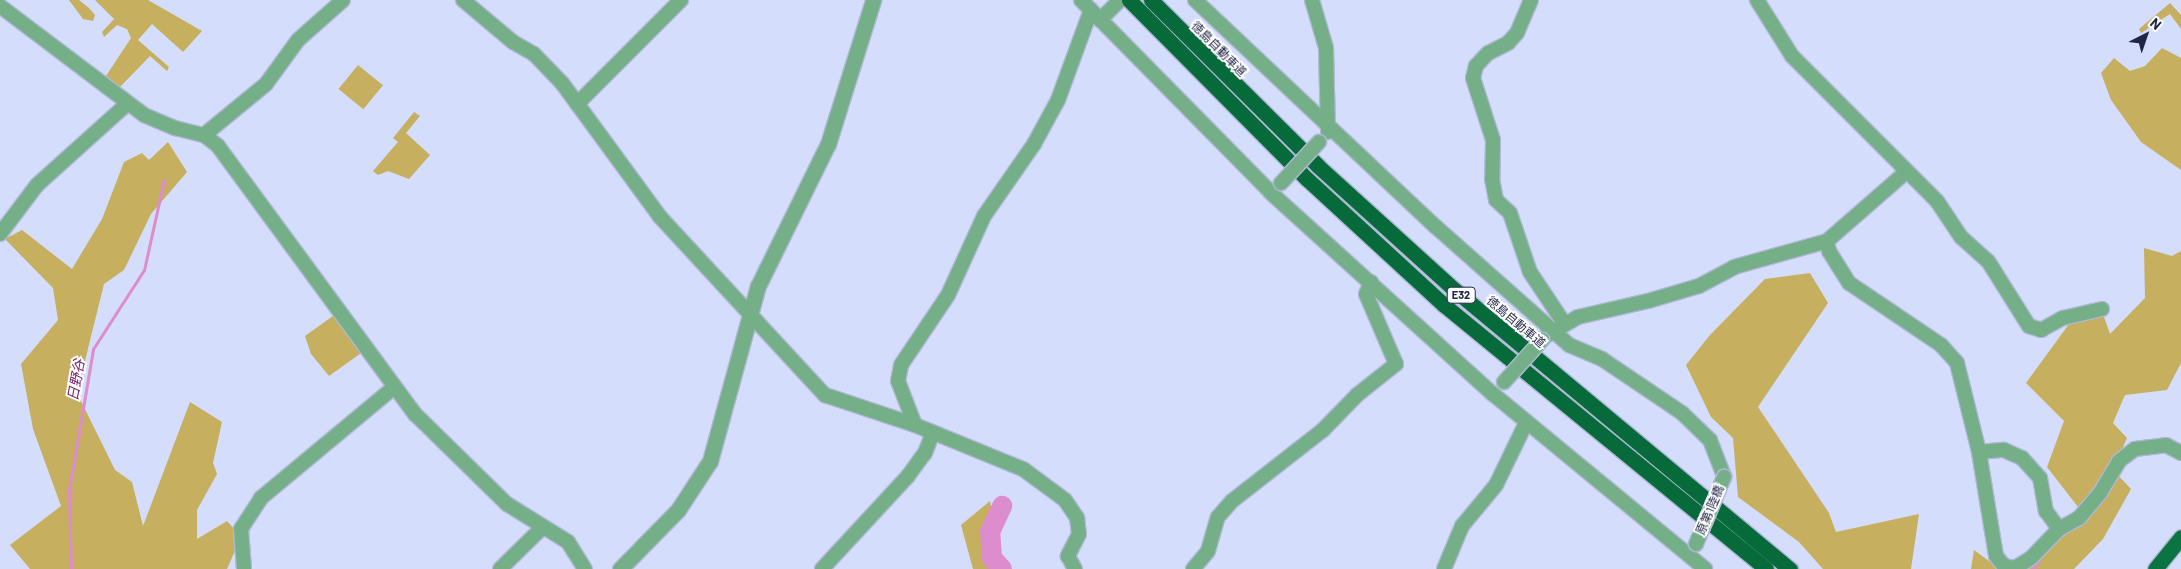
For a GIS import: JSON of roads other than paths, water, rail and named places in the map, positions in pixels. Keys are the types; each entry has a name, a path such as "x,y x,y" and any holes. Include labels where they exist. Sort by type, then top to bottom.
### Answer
{"highway":[{"name":"E32","path":"1129,0 1307,179 1444,305 1766,569"},
{"name":"徳島自動車道","path":"1150,0 1318,166 1456,291 1790,569"},
{"path":"2155,569 2181,537"}],"street":[{"path":"204,135 266,84 298,40 343,0"},
{"path":"463,0 513,42 534,54 577,104 660,217 748,316 825,395 915,425 1023,469 1065,500 1077,518 1079,534 1068,556 1075,569"},
{"path":"577,104 681,0"},
{"path":"620,569 678,510 710,460 748,316 776,247 828,144 873,0"},
{"path":"915,425 898,381 901,365 948,296 984,216 1034,144 1058,100 1094,11 1120,0"},
{"path":"1195,0 1331,130 1553,331"},
{"path":"1276,188 1331,130 1326,48 1312,0"},
{"path":"1531,0 1517,33 1508,43 1488,53 1476,66 1473,78 1493,140 1492,179 1496,200 1510,212 1530,272 1553,331"},
{"path":"1757,0 1792,56 1905,173 1937,201 1961,237 1988,261 2029,326 2041,330 2063,318 2102,309"},
{"path":"0,6 128,102 157,121 204,135 218,146 394,386 478,479 506,504 568,542 585,569"},
{"path":"1094,11 1371,282 1493,394 1526,423 1692,550 1705,569"},
{"path":"0,234 37,185 128,102"},
{"path":"1493,394 1553,331 1699,286 1734,267 1827,241 1905,173"},
{"path":"1827,241 1829,251 1849,283 1941,345 1957,363 1980,452 1996,556 2004,566 2015,568 2031,558 2059,529 2079,518 2100,493 2119,461 2135,449 2166,445 2181,453"},
{"path":"1193,569 1208,551 1218,517 1232,501 1323,430 1357,395 1396,364 1366,294 1371,282"},
{"name":"原第1陸橋","path":"1553,331 1580,353 1602,359 1682,413 1710,440 1724,477 1692,550"},
{"path":"244,569 241,529 262,498 394,386"},
{"path":"1444,569 1462,526 1496,485 1526,423"},
{"path":"822,569 908,476 925,453 933,432"},
{"path":"1980,452 2004,450 2022,458 2040,478 2046,512 2059,529"},
{"path":"500,569 543,526"}],"waterway":[{"name":"日野谷","path":"71,569 69,490 93,349 144,270 164,180"},
{"path":"1002,506 990,532 992,558 1002,569"},
{"path":"2032,569 2040,559"}]}
